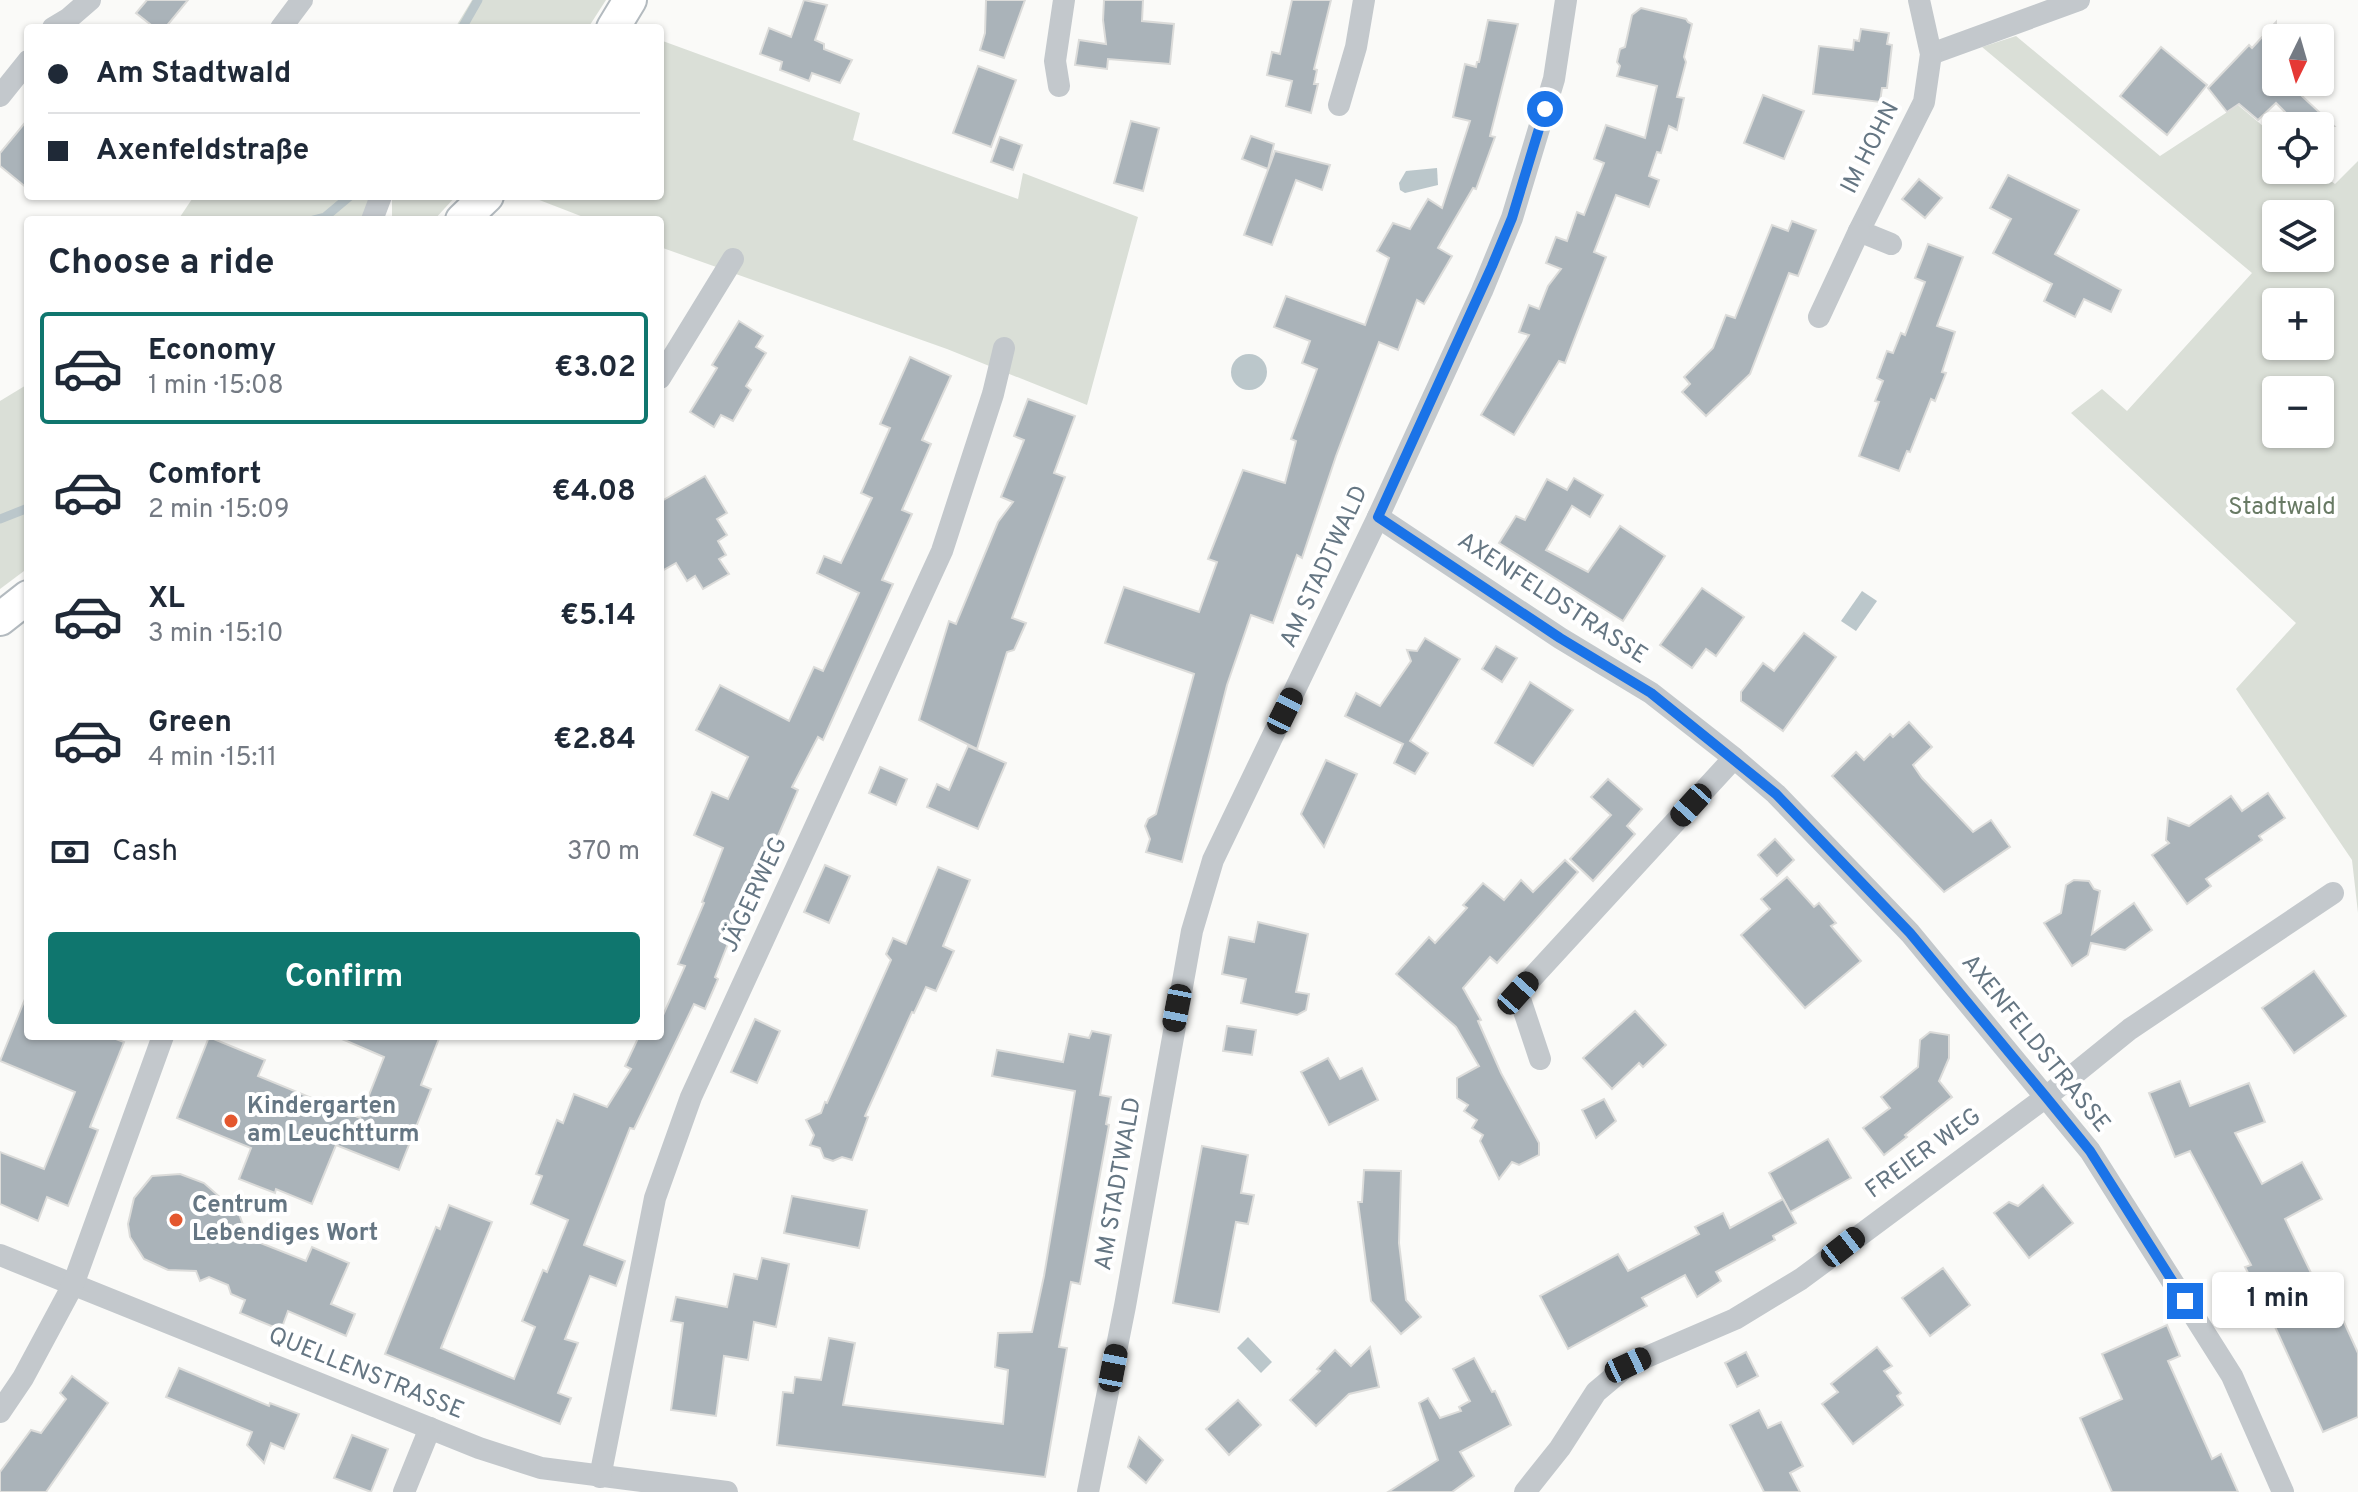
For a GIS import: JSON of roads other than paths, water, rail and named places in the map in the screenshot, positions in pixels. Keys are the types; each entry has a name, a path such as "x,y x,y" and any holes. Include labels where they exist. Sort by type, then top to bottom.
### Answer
{"main road":[{"path":"615,24 630,0"},
{"path":"466,216 483,200"},
{"path":"0,619 24,600"}],"street":[{"path":"60,24 90,0"},
{"path":"284,24 302,0"},
{"path":"1059,86 1055,61 1064,0"},
{"path":"1339,105 1356,47 1364,0"},
{"name":"AM STADTWALD","path":"1088,1492 1125,1306 1167,1059 1196,917 1213,860 1378,517 1482,291 1512,218 1554,79 1566,0"},
{"name":"IM HOHN","path":"1891,244 1859,231 1924,102 1931,54 1919,0"},
{"path":"1931,54 2079,0"},
{"path":"0,96 24,66"},
{"path":"1819,317 1859,231"},
{"path":"664,371 733,259"},
{"name":"JÄGERWEG","path":"600,1477 655,1198 691,1097 942,551 993,394 1004,348"},
{"name":"AXENFELDSTRASSE","path":"1378,517 1560,638 1651,693 1776,794 1910,933 2090,1151 2232,1376 2283,1492"},
{"path":"1540,1059 1518,993 1734,758"},
{"name":"FREIER WEG","path":"1525,1492 1560,1448 1596,1392 1628,1365 1735,1319 1801,1279 2046,1097 2130,1029 2333,893"},
{"path":"0,1412 23,1378 73,1285 162,1040"},
{"name":"QUELLENSTRASSE","path":"0,1255 430,1428 541,1468 727,1492"},
{"path":"404,1492 430,1428"}],"waterway":[{"path":"464,24 478,0"},
{"path":"326,216 345,200"},
{"path":"0,519 24,510"}],"place":[{"name":"Kindergarten am Leuchtturm","path":"231,1121"},
{"name":"Centrum Lebendiges Wort","path":"176,1220"}],"park label":[{"name":"Stadtwald","path":"2282,508"}]}
